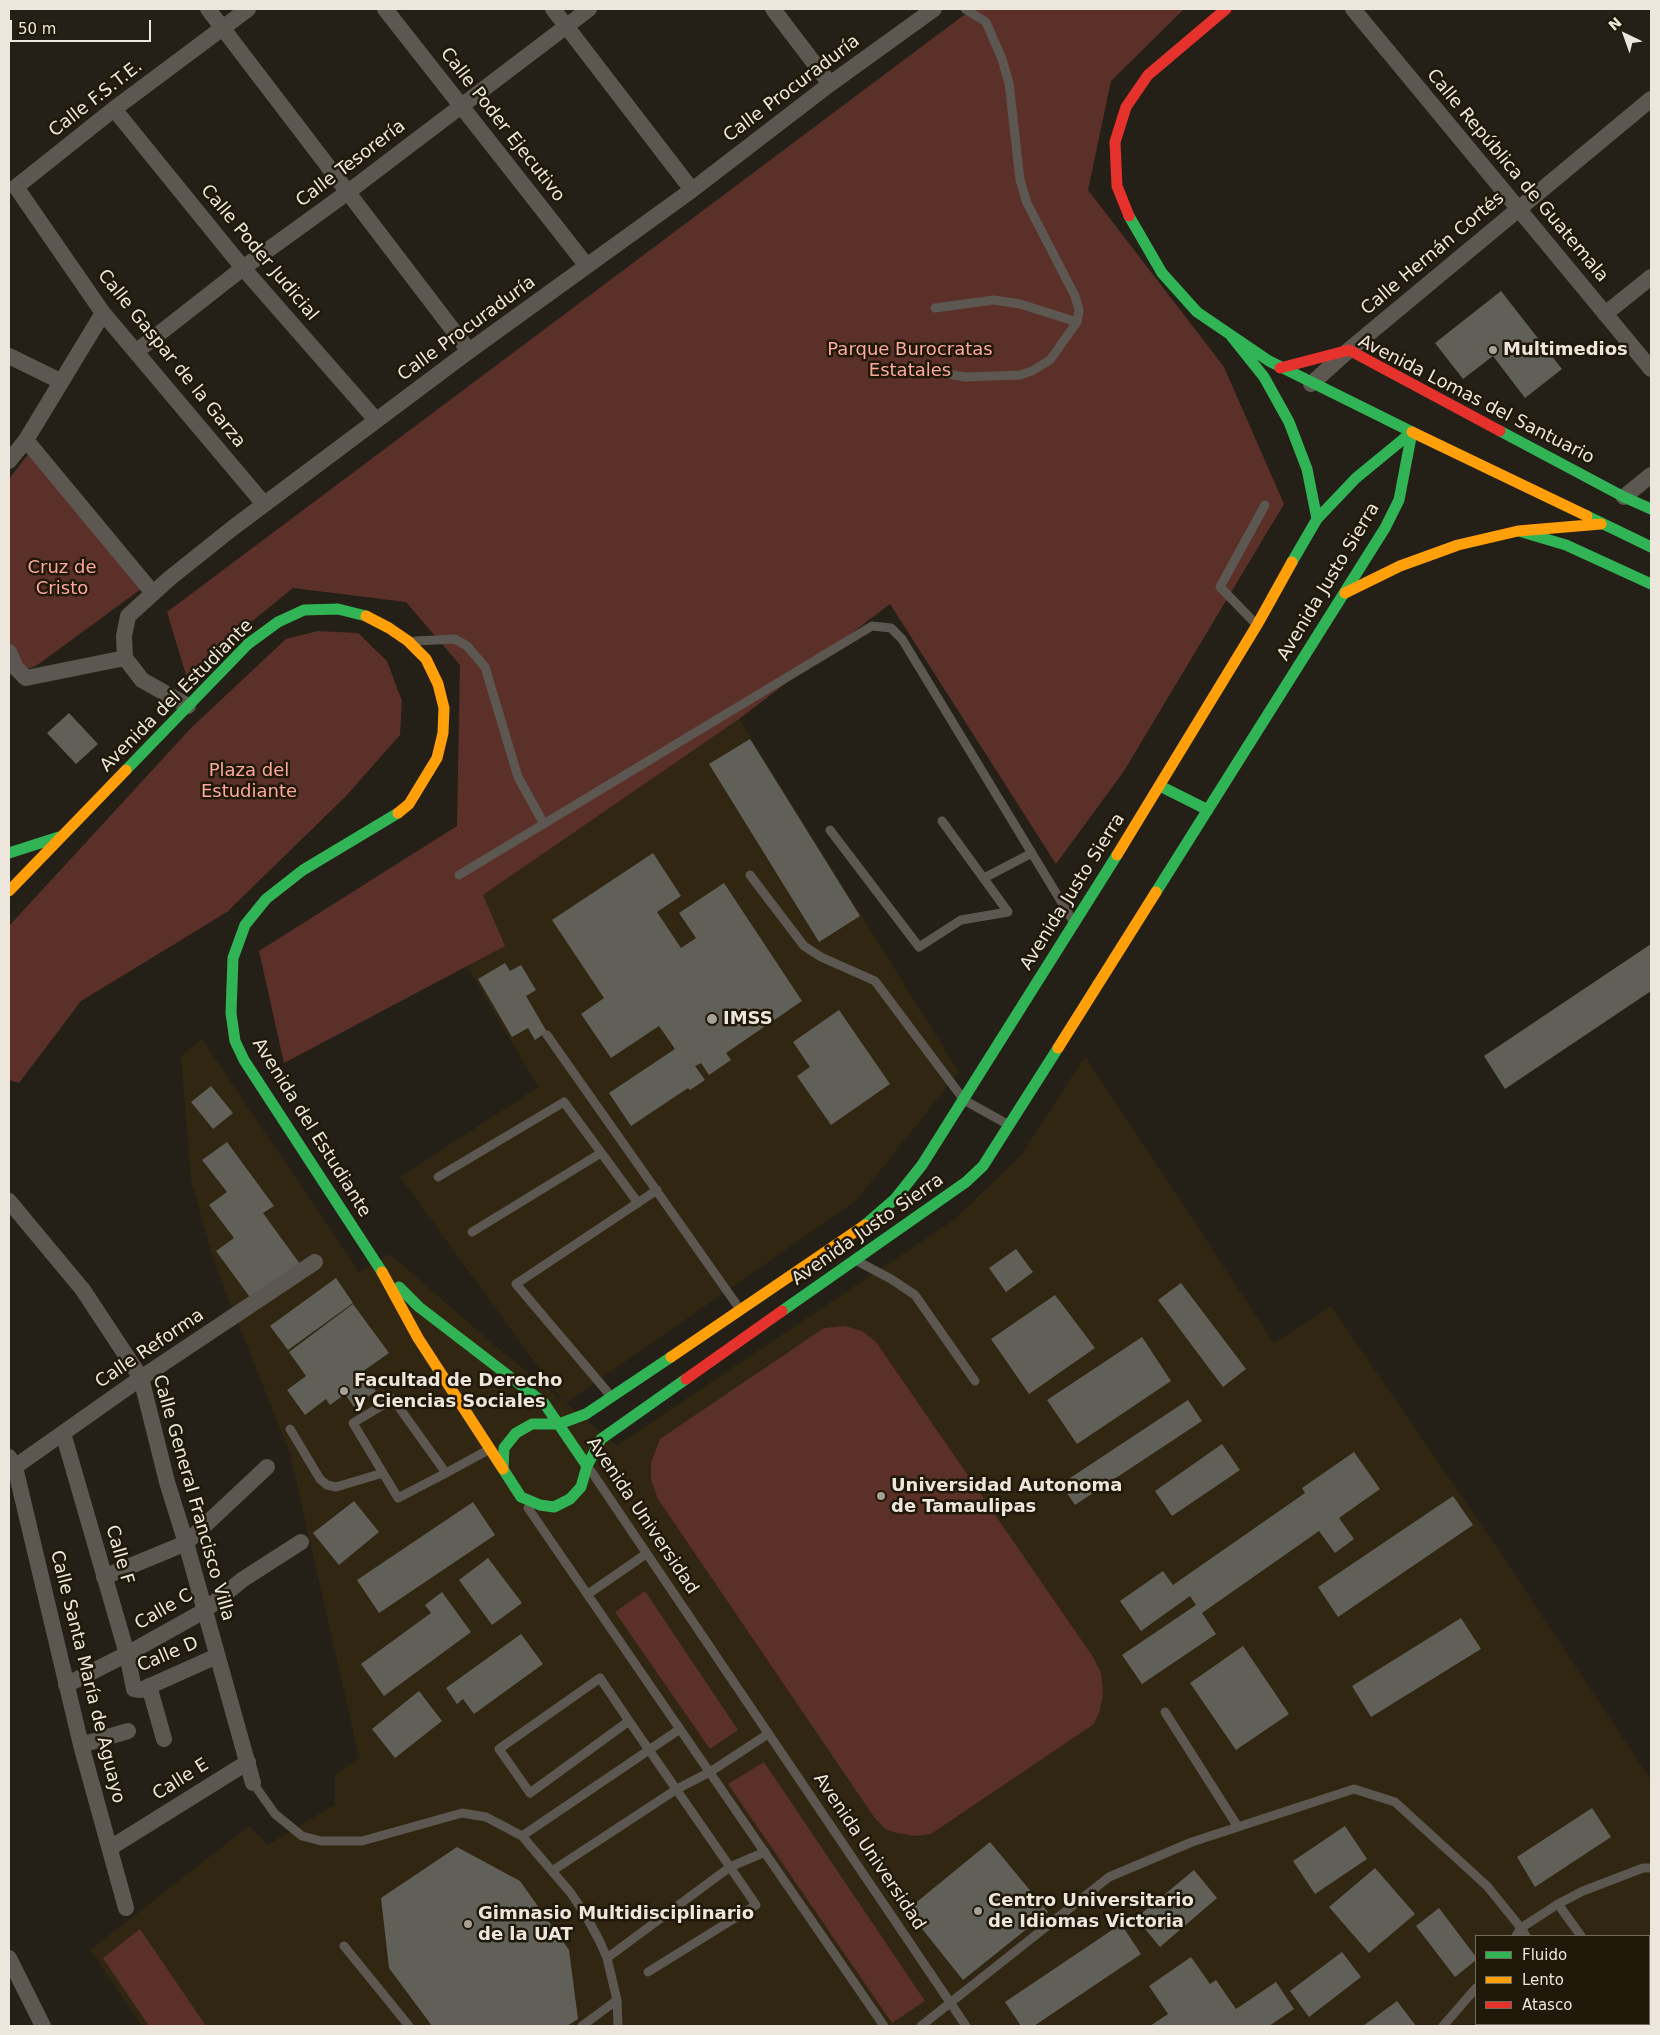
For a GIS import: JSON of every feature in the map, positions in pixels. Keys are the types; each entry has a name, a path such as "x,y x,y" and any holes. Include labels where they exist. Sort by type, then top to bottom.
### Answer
{"main road":[{"path":"1226,9 1148,75 1126,107 1115,142 1117,186 1130,220 1162,273 1197,312 1280,368 1601,524 1651,546"},
{"path":"1232,337 1264,377 1290,422 1307,469 1317,519"},
{"name":"Avenida Lomas del Santuario","path":"1280,368 1348,350 1624,497 1651,509"},
{"name":"Avenida Justo Sierra","path":"503,1469 504,1448 516,1434 532,1424 559,1424 586,1414 869,1222 895,1199 922,1165 964,1100 1160,786 1257,625 1317,519 1356,478 1412,432"},
{"name":"Avenida Justo Sierra","path":"521,1497 540,1505 554,1507 570,1499 581,1487 587,1466 601,1439 966,1182 983,1166 1385,528 1399,500 1412,432"},
{"path":"1345,593 1400,566 1458,545 1518,531 1601,524"},
{"path":"1518,531 1566,545 1650,579"},
{"name":"Avenida del Estudiante","path":"9,891 248,644 278,622 304,610 338,609 365,616 389,628 408,641 426,659 438,684 444,708 442,733 436,758 424,782 409,804 396,814 303,870 266,899 245,925 233,958 230,985 230,1013 235,1041 244,1060 378,1265"},
{"path":"1160,786 1208,810"},
{"path":"9,853 63,836"},
{"path":"378,1265 418,1338 521,1497"},
{"name":"Avenida Universidad","path":"378,1265 419,1307 544,1403 587,1466"}],"street":[{"path":"208,9 469,351"},
{"name":"Calle F.S.T.E.","path":"16,187 114,109 248,9"},
{"name":"Calle Poder Ejecutivo","path":"385,9 587,266"},
{"path":"553,9 692,190"},
{"name":"Calle Tesorería","path":"137,351 243,268 348,192 589,9"},
{"path":"773,9 830,84"},
{"name":"Calle Procuraduría","path":"125,658 124,636 128,616 170,578 264,504 376,420 692,190 830,84 934,9"},
{"name":"Calle República de Guatemala","path":"1353,9 1651,369"},
{"name":"Calle Hernán Cortés","path":"1311,384 1348,350 1651,99"},
{"name":"Calle Poder Judicial","path":"114,109 243,268 376,420"},
{"name":"Calle Gaspar de la Garza","path":"16,187 103,313 137,351 264,504"},
{"path":"1605,314 1651,277"},
{"path":"9,461 26,440 60,381 103,313"},
{"path":"9,356 60,381"},
{"path":"26,440 153,593"},
{"path":"1624,497 1651,475"},
{"path":"9,652 16,668 26,678 125,658 142,680 188,706"},
{"name":"Calle General Francisco Villa","path":"9,1201 83,1290 141,1378 168,1482 253,1783"},
{"name":"Calle Reforma","path":"11,1465 63,1433 141,1378 315,1262"},
{"name":"Calle F","path":"63,1433 127,1654 164,1739"},
{"name":"Calle Santa María de Aguayo","path":"11,1465 81,1745 126,1908"},
{"path":"104,1577 186,1543 267,1467"},
{"name":"Calle C","path":"66,1685 127,1654 204,1611 242,1580 301,1542"},
{"name":"Calle D","path":"142,1688 217,1656"},
{"path":"81,1745 128,1730"},
{"name":"Calle E","path":"110,1848 248,1762"},
{"path":"9,1958 43,2026"}],"lane":[{"path":"948,374 965,377 1020,374 1032,371 1050,360 1077,322 1079,310 1075,296 1027,203 1020,180 1009,83 1002,58 986,22 966,9"},
{"path":"935,308 994,300 1020,304 1077,322"},
{"path":"1257,625 1220,587 1265,505"},
{"path":"459,875 872,626 890,628 902,638 1074,923"},
{"path":"408,641 455,639 467,646 485,667 518,777 544,824"},
{"path":"830,830 919,947 961,920 1008,912 942,821"},
{"path":"984,878 1032,853"},
{"path":"750,875 804,946 821,957 875,981 964,1100 1009,1125"},
{"path":"547,1035 740,1310"},
{"path":"438,1177 564,1102 638,1203"},
{"path":"472,1232 601,1153"},
{"path":"612,1397 516,1284 657,1190"},
{"path":"855,1260 891,1279 915,1295 975,1381"},
{"path":"446,1473 393,1399 353,1423 398,1498 446,1473 490,1449"},
{"path":"290,1429 320,1479 327,1485 336,1487 383,1473"},
{"name":"Avenida Universidad","path":"587,1466 966,2026"},
{"path":"521,1497 884,2026"},
{"path":"588,1594 646,1554"},
{"path":"629,1720 530,1792 499,1749 600,1678 650,1750 730,1868 756,1905 648,1972"},
{"path":"1165,1712 1238,1827"},
{"path":"522,1836 680,1729"},
{"path":"552,1871 768,1734"},
{"path":"253,1783 275,1814 302,1836 321,1841 362,1840 462,1813 486,1817 522,1836 585,1914 607,1958 617,2000 618,2026"},
{"path":"921,2026 1109,1877 1192,1842 1354,1789 1395,1802 1487,1886 1521,1934 1558,1904 1583,1891 1634,1871 1651,1868"},
{"path":"607,1958 730,1868 765,1852"},
{"path":"1558,1904 1580,1935"},
{"path":"344,1946 409,2026"},
{"path":"1446,2025 1475,1989"},
{"path":"582,2026 617,2000"}],"shaded area":[{"name":"Universidad Autonoma de Tamaulipas","path":"739,719 959,1072 857,1200 566,1403 617,1445 955,1219 1022,1154 1085,1056 1274,1343 1331,1306 1491,1539 1651,1780 1651,2026 142,2026 90,1950 249,1826 268,1845 335,1804 335,1775 359,1757 290,1454 215,1265 191,1180 181,1056 202,1039 359,1272 390,1254 499,1349 563,1401 400,1177 538,1087 467,966 504,946 483,895"}],"green space":[{"name":"Parque Burocratas Estatales","path":"972,9 1184,9 1111,81 1088,190 1224,367 1284,504 1124,771 1056,864 890,604 739,719 483,895 505,946 284,1063 259,951 457,826 460,665 406,602 293,588 186,675 167,612"},
{"name":"Cruz de Cristo","path":"29,453 141,589 36,666 21,671 9,646 9,479"},
{"name":"Plaza del Estudiante","path":"318,631 358,633 387,661 402,701 400,735 346,796 227,912 81,1001 19,1083 9,1080 9,926 192,727 286,639"},
{"path":"845,1326 862,1331 876,1342 1093,1657 1101,1673 1103,1692 1100,1710 1094,1724 931,1834 915,1836 897,1833 885,1829 874,1817 658,1499 651,1480 651,1463 660,1439 824,1328"},
{"path":"645,1591 738,1730 710,1749 615,1612"},
{"path":"764,1762 925,2001 892,2023 728,1784"},
{"path":"140,1929 206,2026 149,2026 103,1958"}],"building":[{"name":"Multimedios","path":"1501,291 1562,369 1525,398 1493,356 1463,379 1435,343"},
{"path":"69,713 98,744 76,764 47,733"},
{"path":"750,739 860,916 819,942 709,764"},
{"path":"653,853 681,896 657,912 681,948 696,938 679,913 724,883 802,1001 726,1053 731,1060 709,1075 701,1063 695,1066 705,1080 690,1090 688,1088 631,1126 609,1093 675,1049 659,1026 611,1058 581,1014 604,998 552,920"},
{"path":"1651,944 1651,991 1505,1089 1484,1056"},
{"path":"505,963 510,971 521,965 536,990 526,996 547,1032 535,1040 528,1028 512,1037 478,979"},
{"path":"839,1010 890,1084 831,1125 797,1076 810,1067 793,1042"},
{"path":"211,1086 233,1113 213,1129 191,1102"},
{"path":"227,1142 274,1206 263,1213 300,1264 252,1300 216,1251 234,1238 209,1205 227,1192 202,1160"},
{"path":"1016,1249 1033,1272 1006,1292 989,1268"},
{"path":"336,1278 353,1303 288,1350 270,1326"},
{"path":"1181,1283 1246,1369 1223,1387 1158,1300"},
{"path":"1055,1295 1095,1348 1029,1394 991,1339"},
{"path":"353,1304 389,1353 362,1372 376,1391 354,1407 345,1394 330,1405 326,1399 305,1415 287,1390 306,1376 289,1352"},
{"path":"1142,1337 1171,1381 1077,1444 1047,1400"},
{"path":"1188,1400 1202,1421 1075,1505 1061,1484"},
{"path":"1222,1444 1240,1470 1172,1516 1155,1491"},
{"path":"1354,1452 1380,1489 1339,1518 1354,1539 1335,1553 1319,1531 1202,1613 1216,1634 1142,1684 1122,1655 1196,1605 1190,1596 1141,1631 1120,1601 1163,1571 1173,1585 1305,1493 1302,1488"},
{"path":"1453,1496 1473,1525 1338,1617 1318,1587"},
{"path":"354,1501 379,1532 339,1565 313,1533"},
{"path":"473,1502 495,1535 379,1613 357,1580"},
{"path":"488,1558 522,1603 492,1625 459,1580"},
{"path":"442,1592 471,1632 384,1696 361,1664 431,1613 425,1605"},
{"path":"1461,1618 1481,1649 1371,1717 1352,1686"},
{"path":"521,1634 543,1664 474,1714 463,1699 457,1704 446,1688"},
{"path":"1243,1646 1289,1714 1236,1750 1190,1683"},
{"path":"419,1691 442,1721 395,1758 372,1729"},
{"path":"1592,1808 1611,1837 1535,1887 1517,1857"},
{"path":"1345,1826 1367,1859 1315,1894 1293,1861"},
{"name":"Centro Universitario de Idiomas Victoria","path":"990,1842 1048,1912 963,1980 907,1910"},
{"name":"Gimnasio Multidisciplinario de la UAT","path":"457,1847 520,1881 569,1950 578,2019 567,2026 432,2026 389,1968 381,1898"},
{"path":"1375,1868 1415,1914 1369,1953 1329,1907"},
{"path":"1194,1870 1217,1898 1160,1947 1136,1918"},
{"path":"1439,1908 1475,1956 1475,1961 1455,1977 1416,1926"},
{"path":"1121,1924 1141,1954 1034,2026 1021,2026 1005,2002"},
{"path":"1342,1952 1361,1977 1309,2017 1290,1991"},
{"path":"1191,1957 1210,1984 1216,1980 1236,2009 1276,1982 1294,2009 1269,2026 1150,2026 1168,2014 1149,1986"},
{"path":"1397,2001 1416,2026 1363,2026"}],"traffic: fast":[{"path":"1129,216 1162,273 1197,312 1269,361 1412,432"},
{"path":"1232,337 1264,377 1289,422 1307,469 1317,519"},
{"path":"1500,431 1624,497 1651,509"},
{"path":"1156,892 1385,528 1399,500 1412,432"},
{"path":"1292,562 1317,519 1356,478 1412,432"},
{"path":"1587,516 1651,547"},
{"path":"1522,532 1566,545 1651,584"},
{"path":"126,770 248,644 278,622 304,610 338,609 366,616"},
{"path":"1160,786 1208,810"},
{"path":"382,1272 244,1060 235,1041 231,1013 233,958 245,925 266,899 303,870 398,813"},
{"path":"9,853 59,837"},
{"path":"865,1225 895,1199 922,1165 1117,855"},
{"path":"782,1311 966,1182 983,1166 1058,1048"},
{"path":"399,1287 419,1307 544,1403 587,1466"},
{"path":"671,1357 586,1414 559,1424 532,1424 516,1433 504,1448 503,1469 521,1497 540,1505 554,1507 570,1499 581,1487 587,1466 601,1439 686,1379"}],"traffic: slow":[{"path":"1412,432 1587,516"},
{"path":"1345,593 1400,566 1458,545 1518,531 1601,524"},
{"path":"1117,855 1257,625 1292,562"},
{"path":"366,616 408,641 426,659 438,684 444,708 443,733 437,758 409,804 398,813"},
{"path":"9,891 126,770"},
{"path":"1058,1048 1156,892"},
{"path":"671,1357 865,1225"},
{"path":"382,1272 418,1338 503,1469"}],"traffic: jam":[{"path":"1129,216 1117,186 1115,142 1126,107 1148,75 1226,9"},
{"path":"1280,368 1349,350 1500,431"},
{"path":"686,1379 782,1311"}],"place":[{"name":"Multimedios","path":"1493,350"},
{"name":"IMSS","path":"712,1019"},
{"name":"Facultad de Derecho y Ciencias Sociales","path":"344,1391"},
{"name":"Universidad Autonoma de Tamaulipas","path":"881,1496"},
{"name":"Centro Universitario de Idiomas Victoria","path":"978,1911"},
{"name":"Gimnasio Multidisciplinario de la UAT","path":"468,1924"}]}
